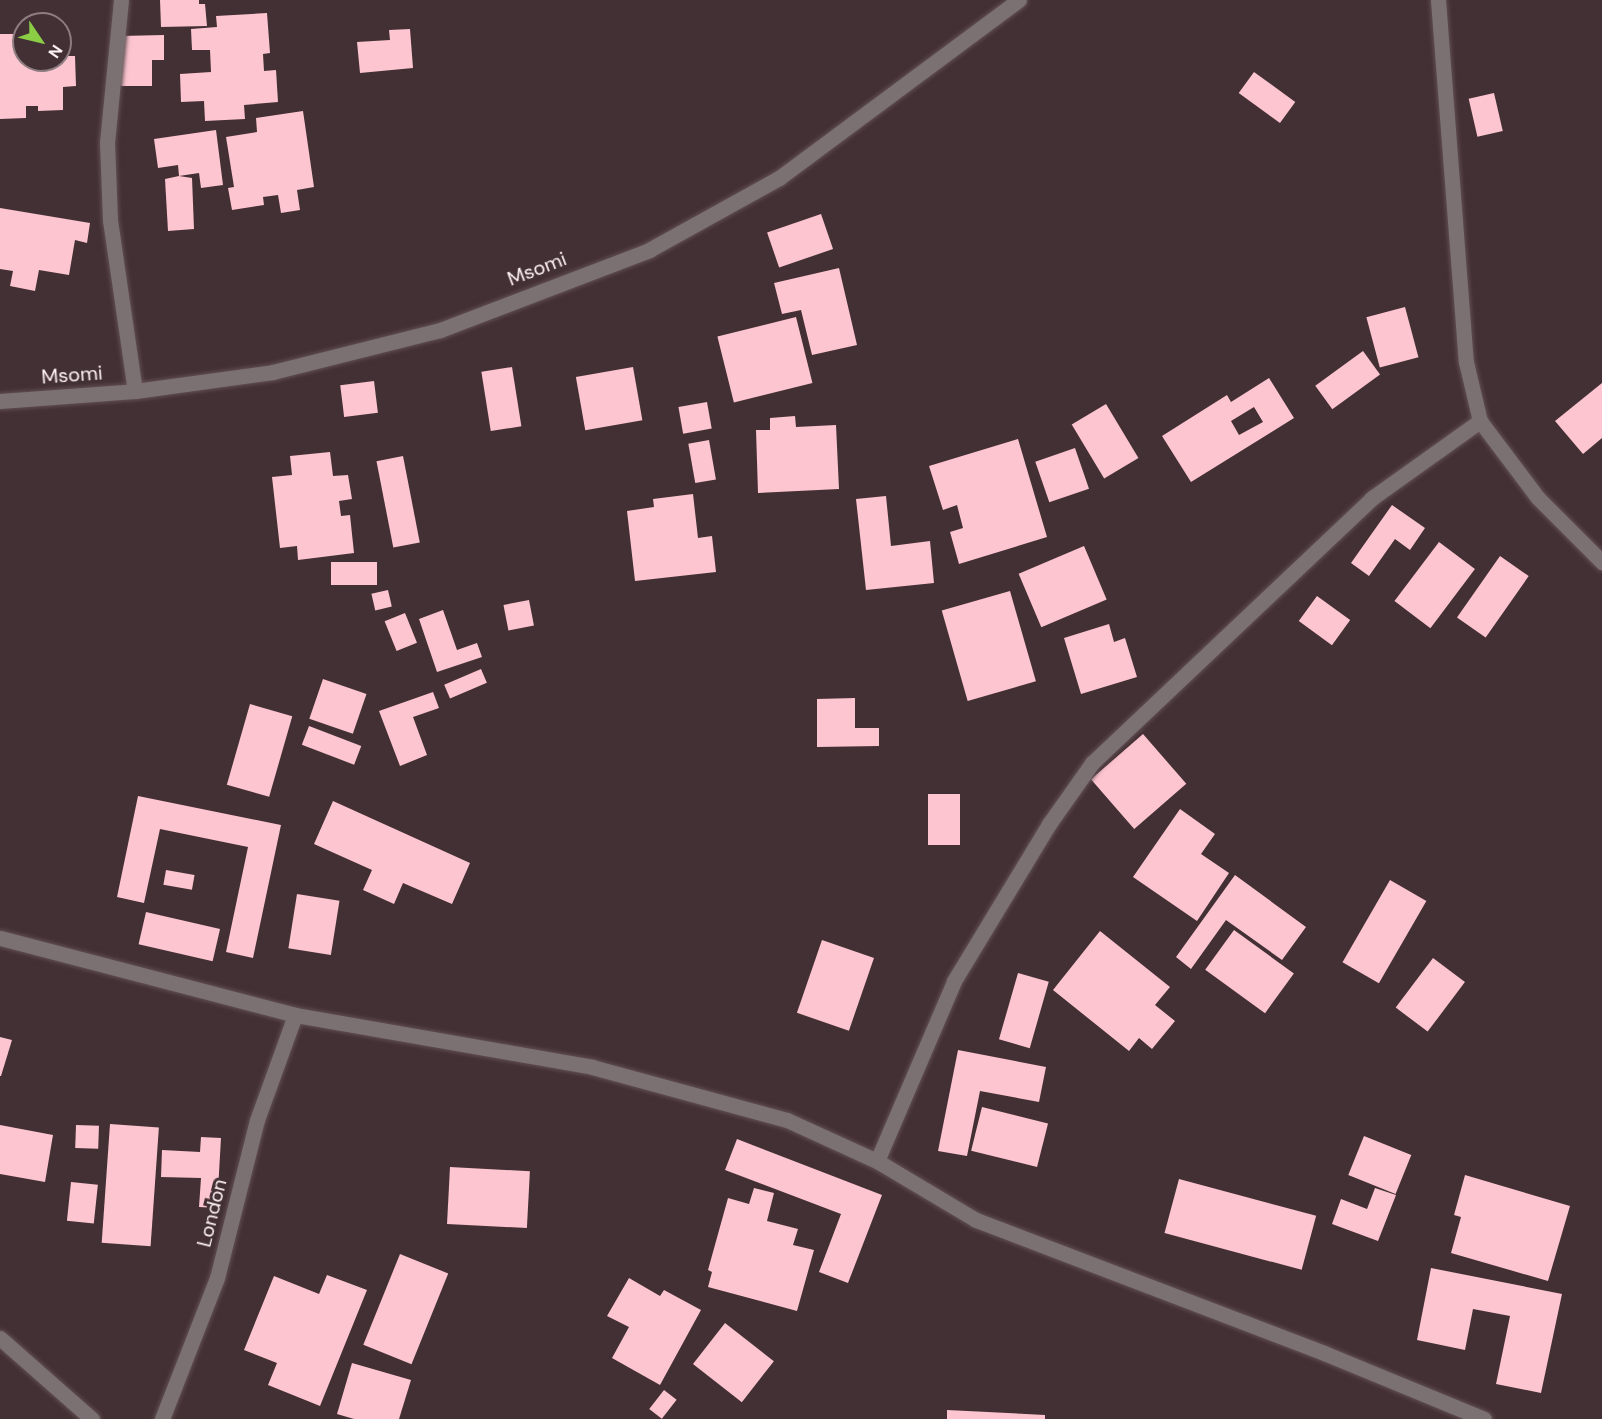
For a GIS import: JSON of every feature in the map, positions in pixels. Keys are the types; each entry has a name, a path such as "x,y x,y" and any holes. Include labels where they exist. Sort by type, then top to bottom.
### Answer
{"street":[{"path":"122,0 107,142 110,220 135,391"},
{"name":"Msomi","path":"0,401 135,391 273,372 440,330 649,250 779,178 1019,0"},
{"path":"1438,0 1466,362 1480,421 1538,498 1602,562"},
{"path":"877,1161 954,981 1049,824 1092,763 1372,498 1480,421"},
{"path":"0,938 295,1015 592,1067 787,1120 877,1161 976,1220 1324,1353 1484,1419"},
{"name":"London","path":"162,1419 217,1278 257,1120 295,1015"},
{"path":"0,1338 92,1419"}],"building":[{"path":"160,0 199,0 199,4 205,4 207,26 161,27"},
{"path":"267,13 270,53 263,54 264,71 276,70 278,102 244,105 245,119 205,121 204,101 181,102 180,74 211,72 210,50 192,50 191,29 217,27 216,16"},
{"path":"410,29 413,68 360,73 357,42 390,40 389,30"},
{"path":"0,34 12,34 12,72 72,72 72,56 75,56 76,86 63,87 63,110 38,111 38,106 26,106 26,118 0,119"},
{"path":"164,35 164,60 152,60 152,86 121,86 120,36"},
{"path":"1254,72 1295,102 1280,123 1239,93"},
{"path":"1494,93 1503,131 1477,137 1469,99"},
{"path":"303,111 314,187 297,190 300,210 281,213 278,195 263,197 264,205 232,210 228,188 234,187 226,137 257,132 256,118"},
{"path":"216,130 223,185 201,188 199,173 179,176 178,165 158,168 154,139"},
{"path":"179,176 192,178 194,229 168,231 165,179"},
{"path":"0,208 90,223 87,243 75,240 69,275 39,270 35,291 10,286 13,271 0,269"},
{"path":"821,214 833,249 779,268 767,233"},
{"path":"839,268 857,345 812,355 801,310 782,314 774,283"},
{"path":"1405,307 1418,357 1380,368 1366,317"},
{"path":"796,317 812,383 734,403 717,337"},
{"path":"1363,351 1380,374 1332,409 1315,386"},
{"path":"512,367 521,426 491,431 481,372"},
{"path":"633,367 642,420 585,430 576,377"},
{"path":"1269,378 1294,418 1191,482 1162,436 1227,395 1231,402","holes":["1254,407 1263,422 1239,435 1231,421"]},
{"path":"374,381 378,413 344,417 340,385"},
{"path":"1602,383 1602,438 1583,454 1555,421"},
{"path":"707,402 712,429 683,434 678,407"},
{"path":"1106,404 1138,458 1104,479 1072,425"},
{"path":"795,416 796,427 836,425 839,489 758,493 756,430 770,430 770,418"},
{"path":"1018,439 1047,537 959,564 950,532 963,528 957,505 943,510 929,466"},
{"path":"709,440 716,479 695,483 688,444"},
{"path":"1075,448 1089,489 1049,502 1035,462"},
{"path":"330,452 333,476 348,475 352,499 339,501 341,516 350,515 354,553 298,560 297,546 280,548 272,477 292,475 290,456"},
{"path":"403,456 420,542 393,548 376,461"},
{"path":"693,494 698,538 712,536 716,572 635,581 627,511 654,507 653,499"},
{"path":"886,496 891,546 930,541 934,583 866,590 856,499"},
{"path":"1392,505 1425,528 1410,550 1395,539 1369,576 1351,563"},
{"path":"1439,542 1475,569 1430,628 1394,601"},
{"path":"1084,546 1107,599 1041,627 1019,574"},
{"path":"1500,556 1529,576 1486,638 1457,617"},
{"path":"331,562 377,562 377,585 331,585"},
{"path":"388,590 392,607 375,610 371,594"},
{"path":"1010,591 1036,681 968,701 942,611"},
{"path":"1317,596 1350,620 1332,645 1299,621"},
{"path":"529,600 534,626 508,630 503,605"},
{"path":"443,610 457,650 477,643 482,657 437,672 419,619"},
{"path":"405,613 417,643 397,651 385,621"},
{"path":"1109,624 1114,642 1125,638 1137,677 1081,694 1064,638"},
{"path":"481,669 487,683 450,698 444,685"},
{"path":"323,679 366,694 353,734 309,719"},
{"path":"433,692 439,708 413,717 427,755 400,766 379,711"},
{"path":"855,698 855,728 879,728 879,746 817,747 817,699"},
{"path":"250,704 292,716 269,797 227,785"},
{"path":"309,726 361,746 354,765 302,745"},
{"path":"1143,734 1186,784 1134,829 1091,779"},
{"path":"928,794 960,794 960,845 928,845"},
{"path":"138,796 281,825 253,958 226,952 248,847 160,829 144,903 117,897"},
{"path":"333,801 470,863 452,904 403,883 394,904 363,890 372,870 314,844"},
{"path":"1180,809 1215,834 1201,854 1229,873 1197,921 1133,877"},
{"path":"166,870 195,875 192,890 163,885"},
{"path":"1235,875 1306,927 1282,960 1226,920 1191,969 1176,957"},
{"path":"1390,880 1426,901 1379,983 1342,962"},
{"path":"297,894 339,901 331,955 288,948"},
{"path":"146,912 220,929 213,961 139,944"},
{"path":"1234,930 1294,973 1265,1013 1205,970"},
{"path":"1100,931 1170,987 1155,1005 1175,1021 1152,1049 1139,1038 1129,1051 1053,990"},
{"path":"822,940 874,958 849,1031 797,1013"},
{"path":"1433,958 1465,982 1428,1032 1396,1008"},
{"path":"1018,973 1049,982 1030,1048 999,1039"},
{"path":"0,1037 12,1040 1,1076 0,1076"},
{"path":"958,1050 1046,1067 1039,1102 980,1091 967,1156 938,1151"},
{"path":"982,1107 1048,1123 1037,1167 971,1151"},
{"path":"110,1124 159,1127 151,1246 102,1243"},
{"path":"0,1125 53,1135 45,1182 0,1174"},
{"path":"76,1125 99,1126 98,1149 75,1148"},
{"path":"1364,1136 1411,1155 1396,1194 1348,1175"},
{"path":"201,1137 221,1138 217,1208 199,1207 201,1178 161,1177 162,1150 200,1152"},
{"path":"737,1139 882,1195 848,1283 819,1272 841,1214 725,1170"},
{"path":"450,1167 530,1171 527,1228 447,1224"},
{"path":"1465,1175 1570,1206 1548,1281 1451,1253 1461,1217 1454,1215"},
{"path":"1179,1179 1316,1216 1302,1270 1165,1233"},
{"path":"71,1182 98,1185 94,1224 67,1221"},
{"path":"754,1188 774,1193 767,1221 798,1229 793,1245 814,1250 797,1311 708,1287 712,1272 708,1270 728,1198 749,1204"},
{"path":"1375,1188 1396,1195 1378,1241 1332,1224 1341,1199 1367,1209"},
{"path":"400,1254 448,1273 412,1364 363,1345"},
{"path":"1431,1268 1562,1294 1541,1393 1496,1384 1510,1316 1473,1309 1465,1350 1417,1340"},
{"path":"327,1275 367,1290 320,1406 268,1385 277,1363 244,1350 274,1276 319,1294"},
{"path":"629,1278 660,1296 664,1290 701,1310 660,1385 612,1358 629,1327 607,1316"},
{"path":"725,1323 774,1361 742,1402 693,1364"},
{"path":"352,1363 411,1380 399,1419 354,1419 337,1414"},
{"path":"664,1390 677,1400 662,1419 649,1409"},
{"path":"947,1410 1045,1415 1045,1419 947,1419"}]}
